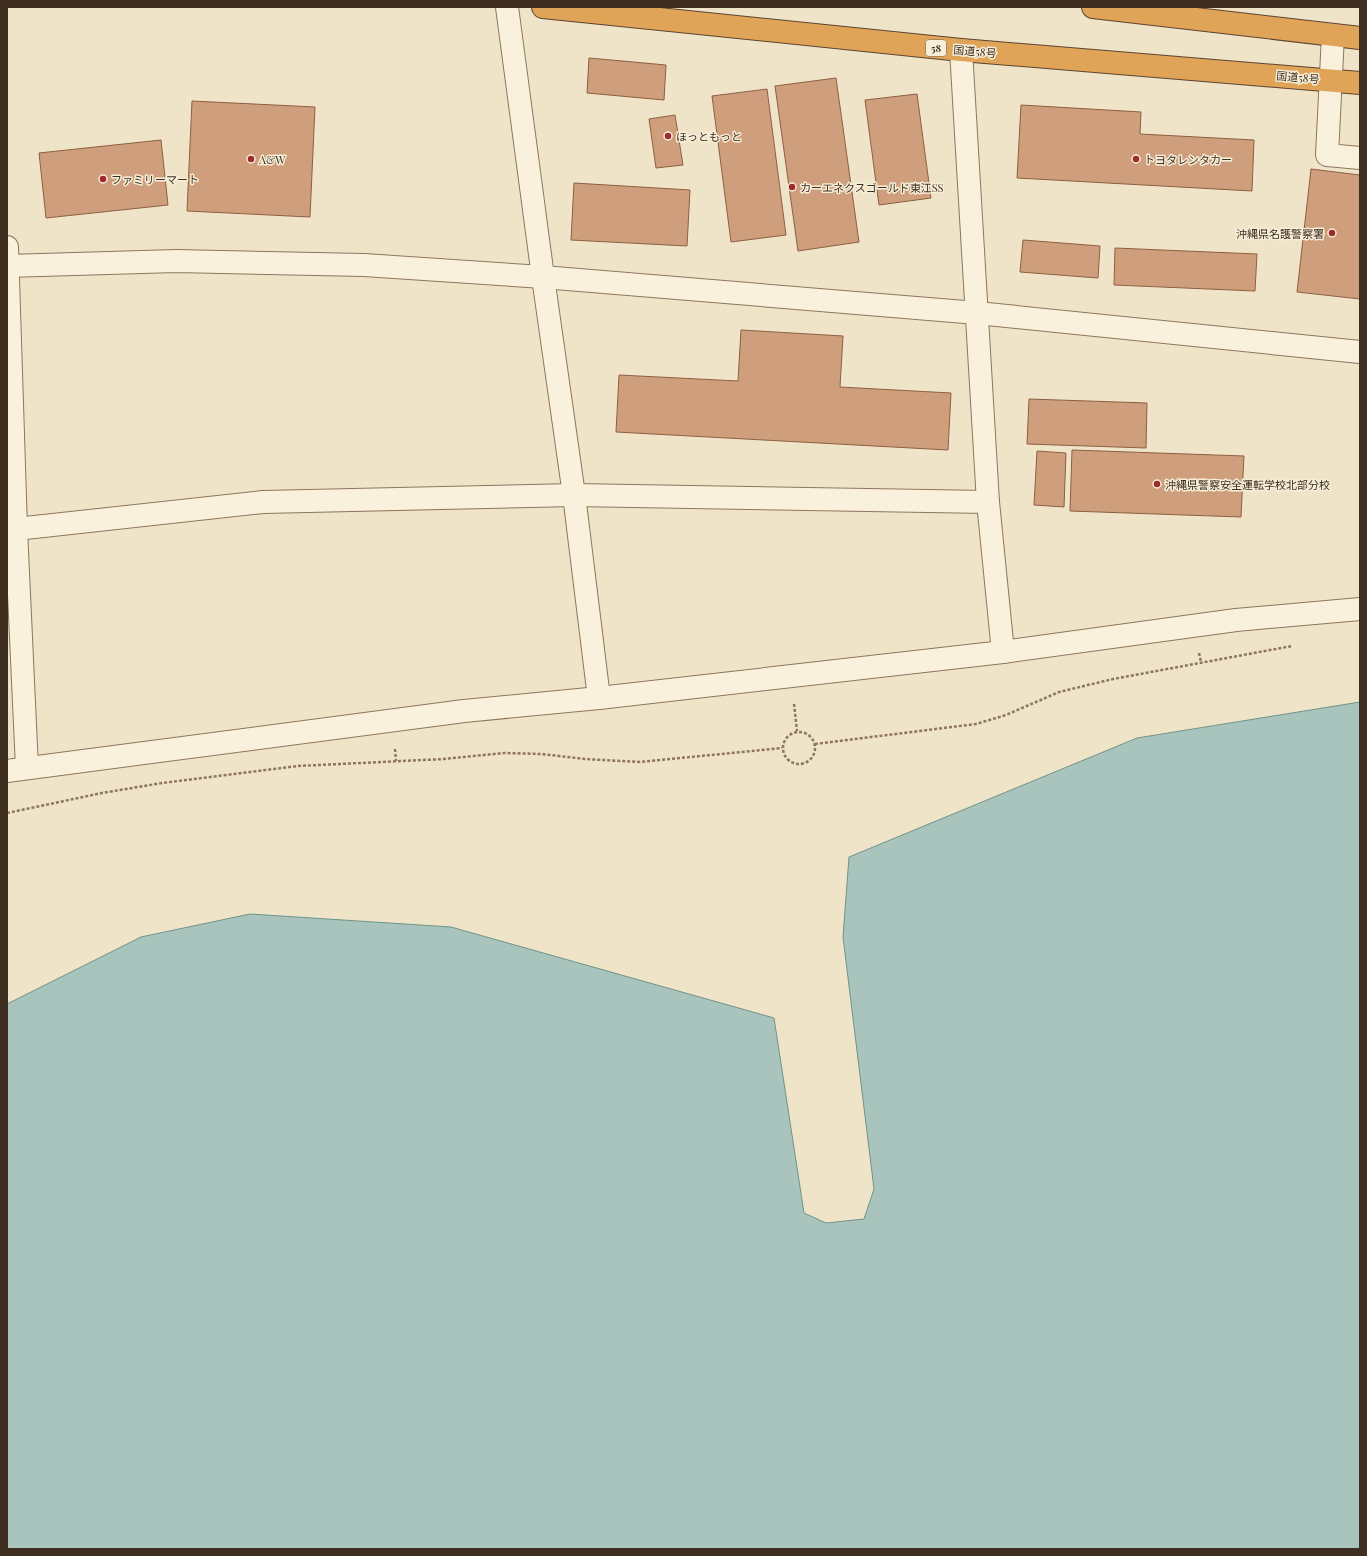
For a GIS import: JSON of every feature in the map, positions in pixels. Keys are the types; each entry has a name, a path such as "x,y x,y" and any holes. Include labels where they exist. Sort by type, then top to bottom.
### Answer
{"highway":[{"name":"国道58号","path":"543,7 961,50 1360,83"},
{"path":"1093,7 1360,38"}],"street":[{"path":"507,7 574,495 599,698"},
{"path":"1333,35 1326,155 1360,158"},
{"path":"961,50 988,502 1003,652"},
{"path":"1360,352 977,313 543,277 364,265 176,261 7,260 11,530 17,770 464,711 599,698 1003,652 1236,620 1360,609"},
{"path":"11,530 263,502 574,495 988,502"}],"path":[{"path":"815,744 976,724 1006,715 1059,692 1097,682 1300,644"},
{"path":"797,731 807,734 811,737 815,744 815,752 812,757 803,763 793,763 788,760 782,748 784,740 787,736 797,731"},
{"path":"7,812 102,793 162,783 298,766 444,759 504,753 542,754 585,759 640,762 782,748"}],"water":[{"path":"1360,702 1360,1549 7,1549 7,1004 141,937 250,914 451,927 774,1018 804,1213 826,1223 864,1219 874,1189 843,937 849,857 1137,738"}],"building":[{"path":"589,58 666,65 664,100 587,93"},
{"path":"836,78 859,242 798,251 775,86"},
{"path":"767,89 786,235 731,242 712,96"},
{"path":"917,94 931,198 879,205 865,100"},
{"name":"A&W","path":"192,101 315,107 310,217 187,211"},
{"name":"トヨタレンタカー","path":"1021,105 1141,112 1140,134 1254,140 1252,191 1017,178"},
{"path":"675,115 683,165 656,168 649,119"},
{"name":"ファミリーマート","path":"161,140 168,205 46,218 39,153"},
{"name":"沖縄県名護警察署","path":"1311,169 1360,175 1360,299 1297,292"},
{"path":"574,183 690,190 687,246 571,240"},
{"path":"1023,240 1100,246 1098,278 1020,272"},
{"path":"1115,248 1257,254 1255,291 1114,285"},
{"path":"741,330 843,336 840,387 951,393 948,450 616,432 619,375 738,381"},
{"path":"1029,399 1147,403 1146,448 1027,444"},
{"name":"沖縄県警察安全運転学校北部分校","path":"1072,450 1244,456 1241,517 1070,511"},
{"path":"1037,451 1066,453 1064,507 1034,505"}],"place":[{"name":"ほっともっと","path":"668,136"},
{"name":"A&W","path":"251,159"},
{"name":"トヨタレンタカー","path":"1136,159"},
{"name":"ファミリーマート","path":"103,179"},
{"name":"カーエネクスゴールド東江SS","path":"792,187"},
{"name":"沖縄県名護警察署","path":"1332,233"},
{"name":"沖縄県警察安全運転学校北部分校","path":"1157,484"}]}
